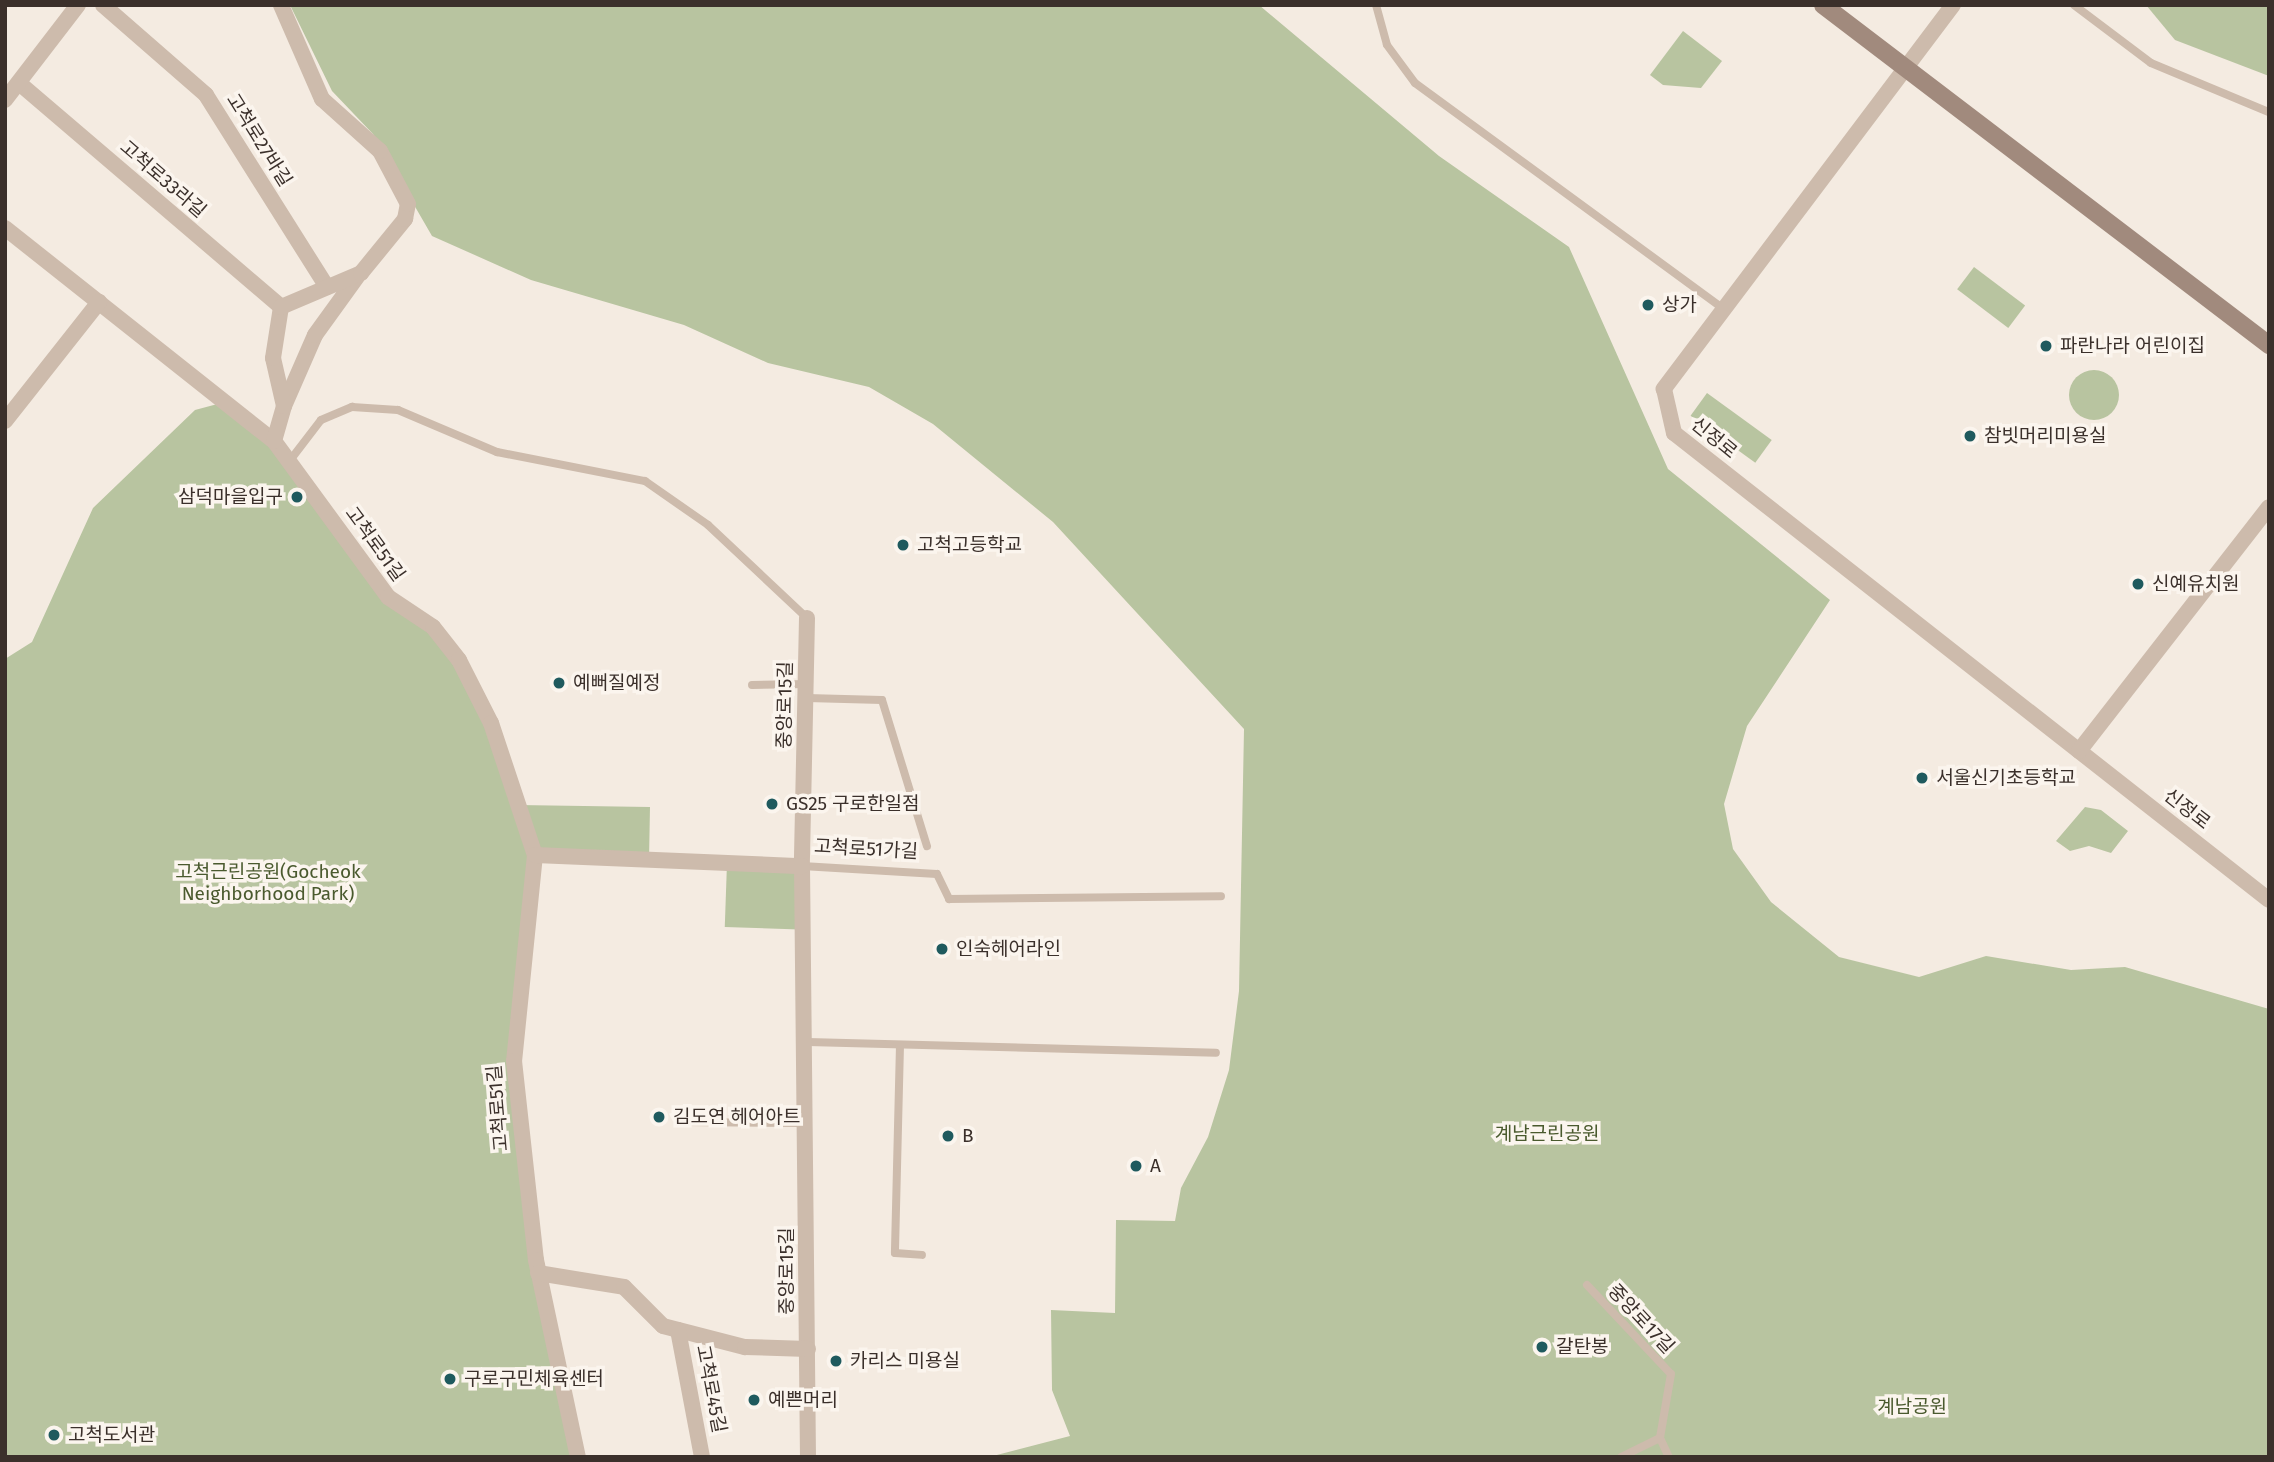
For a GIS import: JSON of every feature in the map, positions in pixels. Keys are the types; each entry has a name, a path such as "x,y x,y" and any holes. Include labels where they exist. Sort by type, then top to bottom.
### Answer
{"main road":[{"path":"1823,5 2269,345"}],"street":[{"path":"5,100 78,5"},
{"name":"고척로27바길","path":"103,5 206,94 327,287"},
{"path":"5,228 274,441 284,406 315,334 405,219 405,191 380,151 322,99 281,5"},
{"name":"신정로","path":"1953,5 1664,389 1674,433 2269,900"},
{"name":"고척로33라길","path":"19,82 281,307"},
{"path":"284,406 273,358 281,307 361,273"},
{"path":"5,421 99,302"},
{"name":"고척로51길","path":"274,441 387,597 433,627 459,660 491,723 535,855 513,1060 538,1273 578,1457"},
{"path":"2079,751 2269,507"},
{"name":"중앙로15길","path":"807,618 802,866 808,1042 808,1457"},
{"name":"고척로51가길","path":"535,855 802,866"},
{"path":"538,1273 624,1287 663,1326 745,1347 808,1349"},
{"name":"고척로45길","path":"678,1330 702,1457"}],"lane":[{"path":"1377,5 1387,45 1415,83 1724,309"},
{"path":"2074,5 2151,63 2269,113"},
{"name":"중앙로15길","path":"288,463 321,420 352,407 398,410 496,452 608,478 645,481 675,499 807,618"},
{"path":"752,685 882,700 927,846"},
{"name":"고척로51가길","path":"802,866 937,874 949,899 1221,896"},
{"path":"808,1042 1216,1053"},
{"path":"900,1045 895,1253 922,1255"},
{"path":"686,1122 808,1123"},
{"name":"중앙로17길","path":"1587,1285 1671,1374 1660,1438"},
{"path":"1621,1457 1660,1438 1669,1457"}],"green space":[{"name":"계남근린공원","path":"290,5 1259,5 1439,156 1569,247 1668,469 1830,600 1747,726 1724,804 1733,849 1771,902 1839,957 1919,977 1986,956 2071,970 2125,967 2269,1009 2269,1457 989,1457 1070,1436 1052,1390 1051,1310 1115,1313 1116,1220 1175,1221 1181,1188 1208,1137 1229,1070 1239,991 1244,729 1053,522 933,424 869,387 768,363 684,325 531,280 432,236 373,134 332,91"},
{"path":"2146,5 2269,5 2269,76 2175,40"},
{"path":"1683,31 1722,61 1701,88 1663,85 1650,75"},
{"path":"1974,267 2025,306 2008,328 1957,289"},
{"path":"2094,370 2111,378 2119,395 2111,412 2094,420 2077,412 2069,395 2077,378"},
{"path":"1707,393 1772,440 1755,463 1691,416"},
{"name":"고척근린공원(Gocheok Neighborhood Park)","path":"225,402 274,441 387,597 459,660 518,805 650,807 649,860 535,856 525,943 519,1118 578,1457 5,1457 5,659 32,642 93,508 195,410"},
{"path":"2085,807 2101,810 2128,831 2111,853 2089,846 2070,851 2056,841"},
{"path":"727,863 802,866 800,930 725,927"}],"place":[{"name":"상가","path":"1648,305"},
{"name":"파란나라 어린이집","path":"2046,346"},
{"name":"참빗머리미용실","path":"1970,436"},
{"name":"삼덕마을입구","path":"297,497"},
{"name":"고척고등학교","path":"903,545"},
{"name":"신예유치원","path":"2138,584"},
{"name":"예뻐질예정","path":"559,683"},
{"name":"서울신기초등학교","path":"1922,778"},
{"name":"GS25 구로한일점","path":"772,804"},
{"name":"인숙헤어라인","path":"942,949"},
{"name":"김도연 헤어아트","path":"659,1117"},
{"name":"B","path":"948,1136"},
{"name":"A","path":"1136,1166"},
{"name":"갈탄봉","path":"1542,1347"},
{"name":"카리스 미용실","path":"836,1361"},
{"name":"구로구민체육센터","path":"450,1379"},
{"name":"예쁜머리","path":"754,1400"},
{"name":"고척도서관","path":"54,1435"}],"park label":[{"name":"계남공원","path":"1912,1407"}]}
